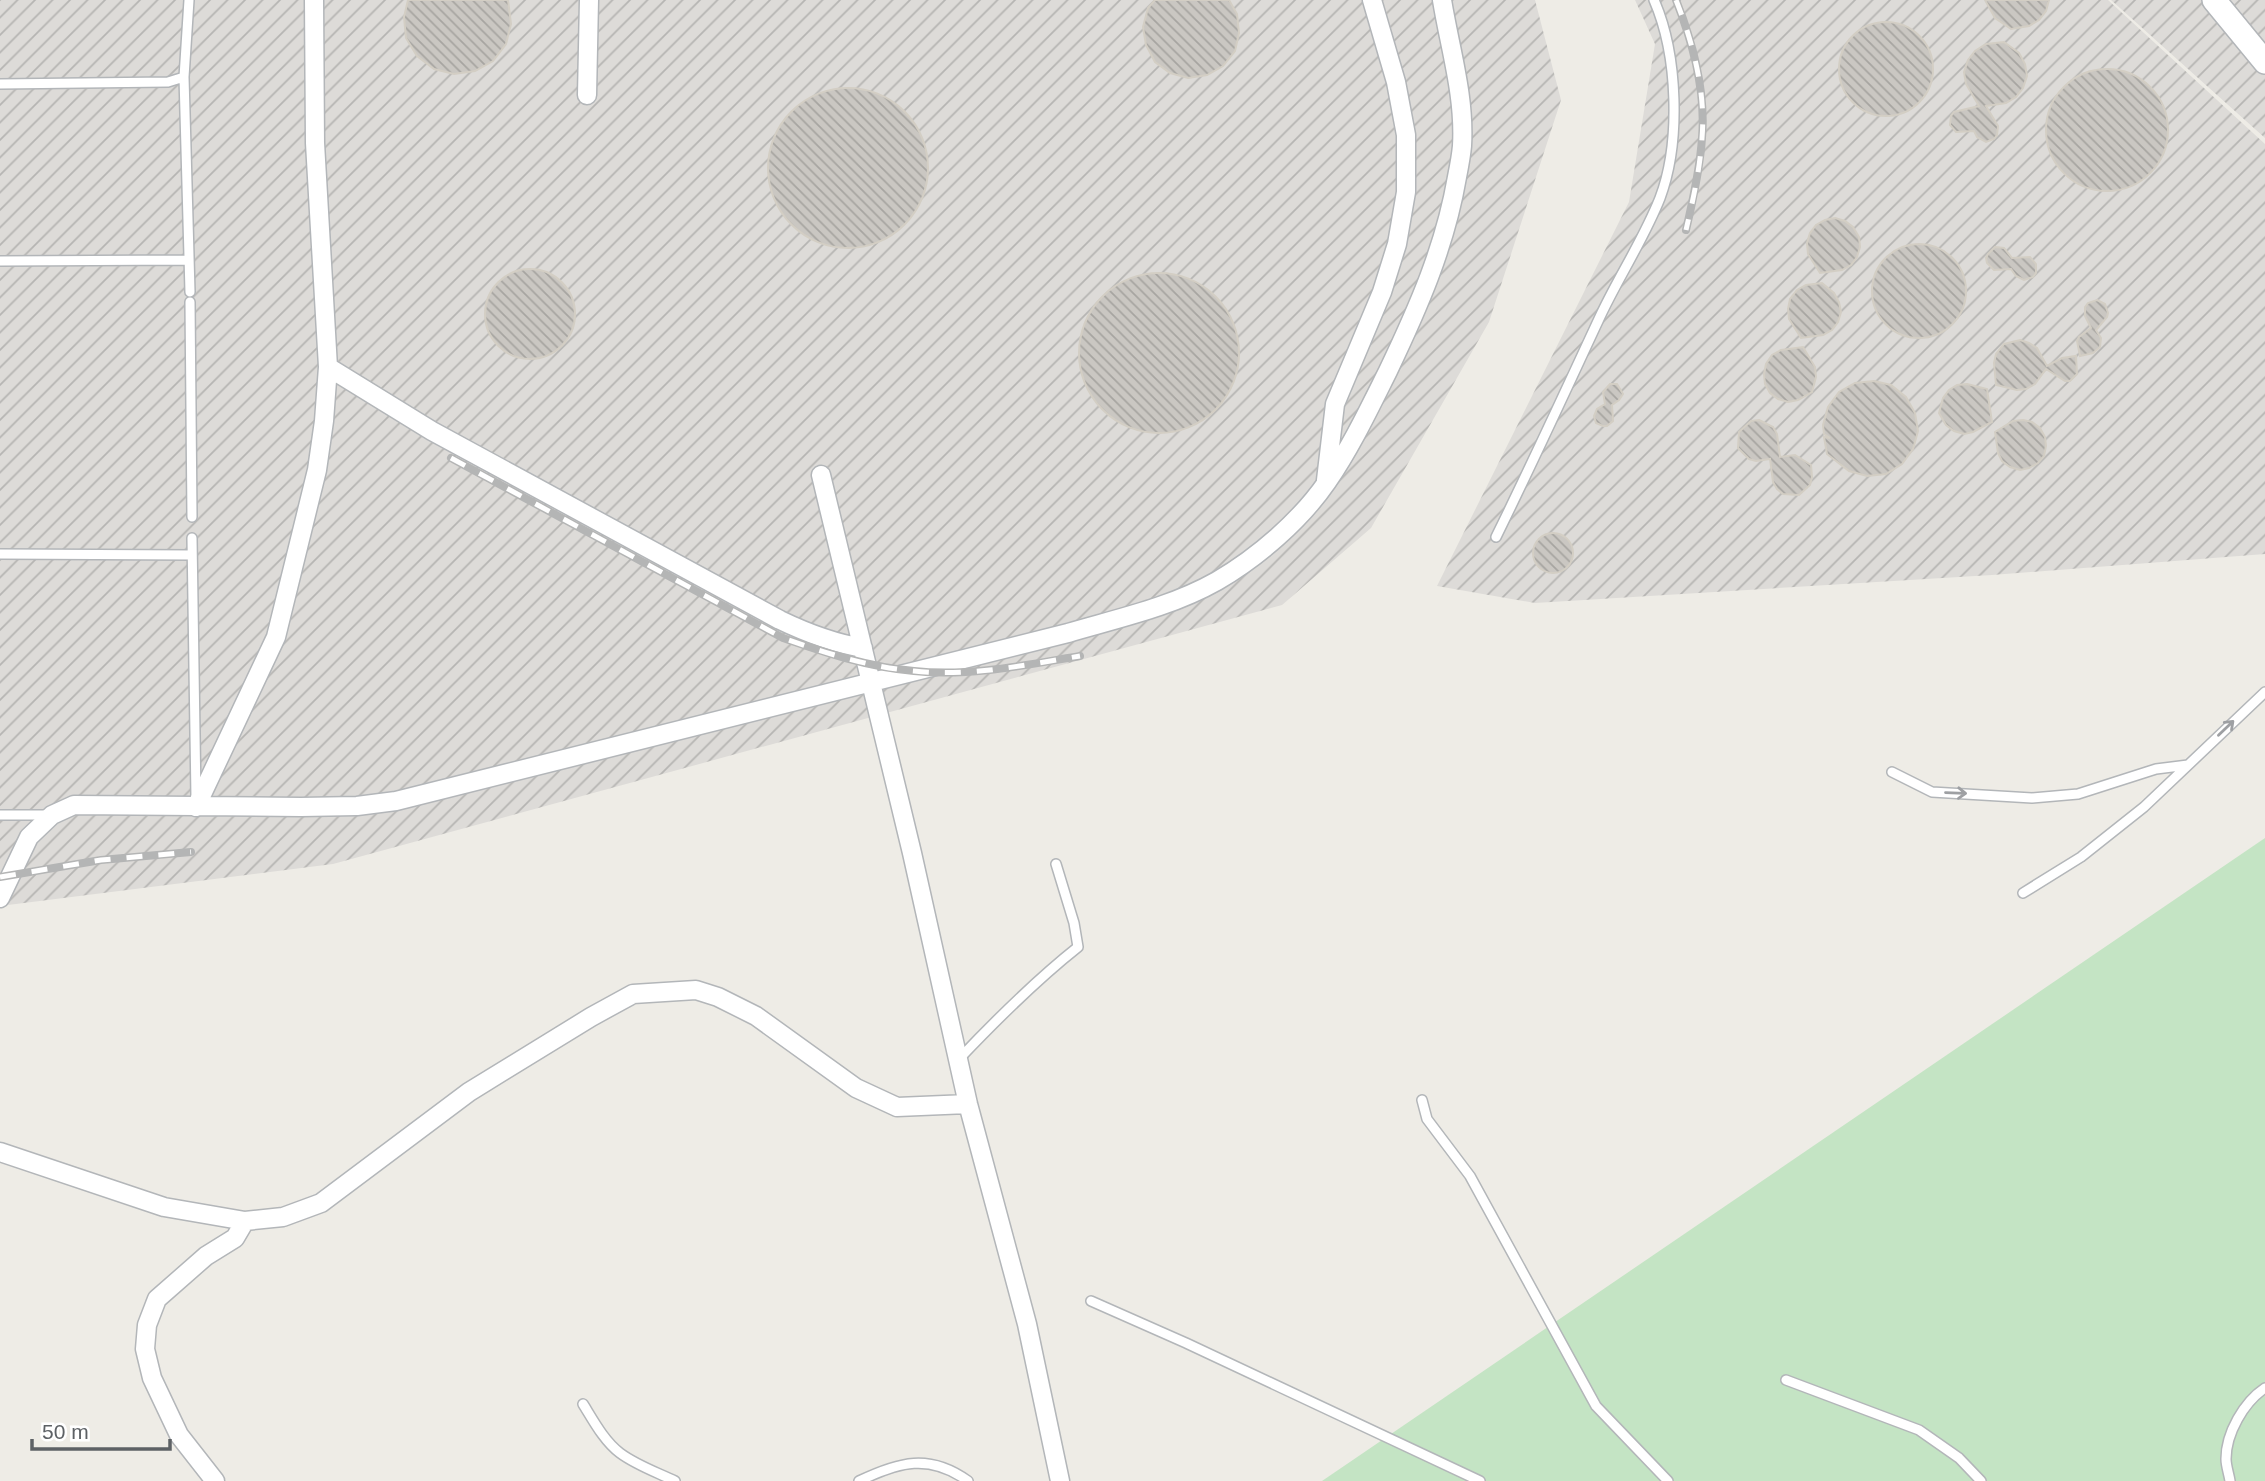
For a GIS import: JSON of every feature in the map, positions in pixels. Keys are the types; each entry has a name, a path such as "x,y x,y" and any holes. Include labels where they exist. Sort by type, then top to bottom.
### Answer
{"street":[{"path":"196,807 276,637 317,470 328,367 314,143 314,0"},
{"path":"587,95 589,0"},
{"path":"1326,484 1335,404 1382,292 1397,244 1406,192 1406,135 1396,82 1372,0"},
{"path":"0,898 29,837 52,815 74,805 357,806 396,801 1068,633 1166,605 1218,580 1263,549 1326,484 1357,433 1418,307 1437,258 1453,203 1462,147 1461,93 1442,0"},
{"path":"2214,0 2265,62"},
{"path":"328,367 432,431 780,620 834,643 863,649"},
{"path":"821,475 912,853 968,1104 1027,1324 1060,1481"},
{"path":"0,1152 164,1207 245,1221 283,1217 321,1203 469,1092 591,1017 633,994 696,990 718,997 756,1016 856,1088 897,1107 968,1104"},
{"path":"215,1481 179,1435 152,1378 145,1349 147,1325 157,1299 206,1256 235,1238 245,1221"}],"lane":[{"path":"188,0 184,77 192,517"},
{"path":"1496,537 1609,296 1660,197 1671,157 1674,121 1666,39 1654,0"},
{"path":"0,84 168,82 184,77"},
{"path":"0,261 189,260"},
{"path":"192,538 196,807"},
{"path":"0,554 192,555"},
{"path":"2023,893 2081,857 2144,807 2265,692"},
{"path":"1892,772 1932,792 2032,799 2078,794 2157,769 2188,765"},
{"path":"0,815 52,815"},
{"path":"958,1060 1003,1013 1078,947 1074,923 1056,864"},
{"path":"1422,1100 1427,1119 1470,1176 1596,1406 1668,1481"},
{"path":"1091,1301 1480,1481"},
{"path":"1786,1380 1919,1430 1959,1458 1981,1481"},
{"path":"2230,1481 2226,1459 2231,1433 2242,1410 2265,1388"},
{"path":"583,1404 598,1428 618,1451 638,1464 675,1481"},
{"path":"859,1481 888,1467 913,1463 944,1466 968,1481"}],"shaded area":[{"path":"0,0 1535,0 1561,100 1489,322 1371,528 1282,605 333,864 0,906"},
{"path":"1635,0 2108,0 2265,144 2265,554 1992,575 1535,603 1437,586 1629,202 1655,44"},
{"path":"2111,0 2265,0 2265,138"}],"green space":[{"path":"2265,838 2265,1481 1322,1481"}],"building":[{"path":"408,0 508,0 511,24 506,44 493,61 475,71 454,74 434,69 417,56 406,38 404,17"},
{"path":"1155,0 1229,0 1237,14 1239,33 1235,51 1223,66 1207,75 1188,78 1170,73 1155,62 1146,45 1143,27 1148,8"},
{"path":"1985,0 2049,0 2046,11 2039,20 2029,26 2011,29 1995,18"},
{"path":"1886,22 1904,25 1919,36 1930,51 1933,69 1930,87 1919,102 1904,113 1886,116 1868,113 1853,102 1842,87 1839,69 1842,51 1853,36 1868,25"},
{"path":"2004,42 2019,53 2025,64 2027,76 2023,88 2016,97 2006,103 1986,106 1998,126 1994,139 1986,142 1977,137 1974,131 1956,132 1950,125 1954,112 1979,106 1966,84 1964,72 1968,60 1986,44"},
{"path":"2107,69 2130,74 2150,87 2163,107 2168,130 2163,153 2150,173 2130,186 2107,191 2084,186 2064,173 2051,153 2046,130 2051,107 2064,87 2084,74"},
{"path":"848,88 879,94 905,111 922,137 928,168 922,199 905,225 879,242 848,248 817,242 791,225 774,199 768,168 774,137 791,111 817,94"},
{"path":"1835,218 1853,227 1859,237 1860,247 1851,265 1842,270 1820,273 1808,254 1807,243 1816,225"},
{"path":"1919,244 1937,247 1952,258 1963,273 1966,291 1963,309 1952,324 1937,335 1919,338 1901,335 1886,324 1875,309 1872,291 1875,273 1886,258 1901,247"},
{"path":"1995,247 2004,248 2012,258 2030,257 2036,264 2036,273 2024,280 2016,276 2011,269 1994,270 1986,258"},
{"path":"521,269 539,269 555,276 568,289 575,305 575,323 568,339 555,352 539,359 521,359 505,352 492,339 485,323 485,305 492,289 505,276"},
{"path":"1159,273 1189,279 1215,297 1233,323 1239,353 1233,383 1215,409 1189,427 1159,433 1129,427 1103,409 1085,383 1079,353 1085,323 1103,297 1129,279"},
{"path":"1822,283 1834,293 1839,302 1841,312 1838,322 1832,330 1823,335 1801,338 1789,319 1790,299 1797,290 1806,285"},
{"path":"2097,300 2105,304 2108,313 2096,330 2101,338 2100,347 2093,353 2080,356 2077,341 2091,328 2085,316 2085,307"},
{"path":"2020,340 2037,348 2047,366 2062,358 2076,356 2077,374 2070,381 2065,381 2046,369 2035,384 2026,389 2017,390 1996,385 1996,354 2004,344"},
{"path":"1803,347 1815,367 1816,377 1812,392 1798,400 1788,402 1778,399 1770,393 1765,384 1766,364 1772,355 1781,350"},
{"path":"1874,381 1891,385 1906,397 1915,413 1918,431 1913,449 1902,464 1886,474 1867,476 1849,471 1827,454 1824,437 1830,438 1824,434 1823,425 1828,407 1839,392 1855,383"},
{"path":"1610,384 1617,384 1623,394 1612,405 1613,421 1603,426 1596,423 1594,416 1597,409 1605,404 1603,392"},
{"path":"1967,384 1987,389 1992,422 1964,434 1946,425 1939,413 1943,398 1949,390 1957,385"},
{"path":"1759,420 1773,427 1777,434 1780,457 1795,455 1811,465 1810,485 1799,495 1783,494 1777,489 1773,482 1770,459 1749,459 1738,448 1739,432 1751,421"},
{"path":"2023,420 2040,428 2046,446 2044,456 2038,463 2020,470 2002,461 1995,432 2013,421"},
{"path":"1553,533 1561,534 1567,539 1572,545 1572,561 1567,567 1561,572 1553,573 1545,572 1539,567 1534,561 1533,553 1534,545 1539,539 1545,534"}],"railway":[{"path":"1676,0 1693,50 1703,121 1700,161 1686,230"},
{"path":"451,458 783,638 815,649 880,666 935,672 997,669 1080,656"},
{"path":"0,877 101,860 191,852"}]}
